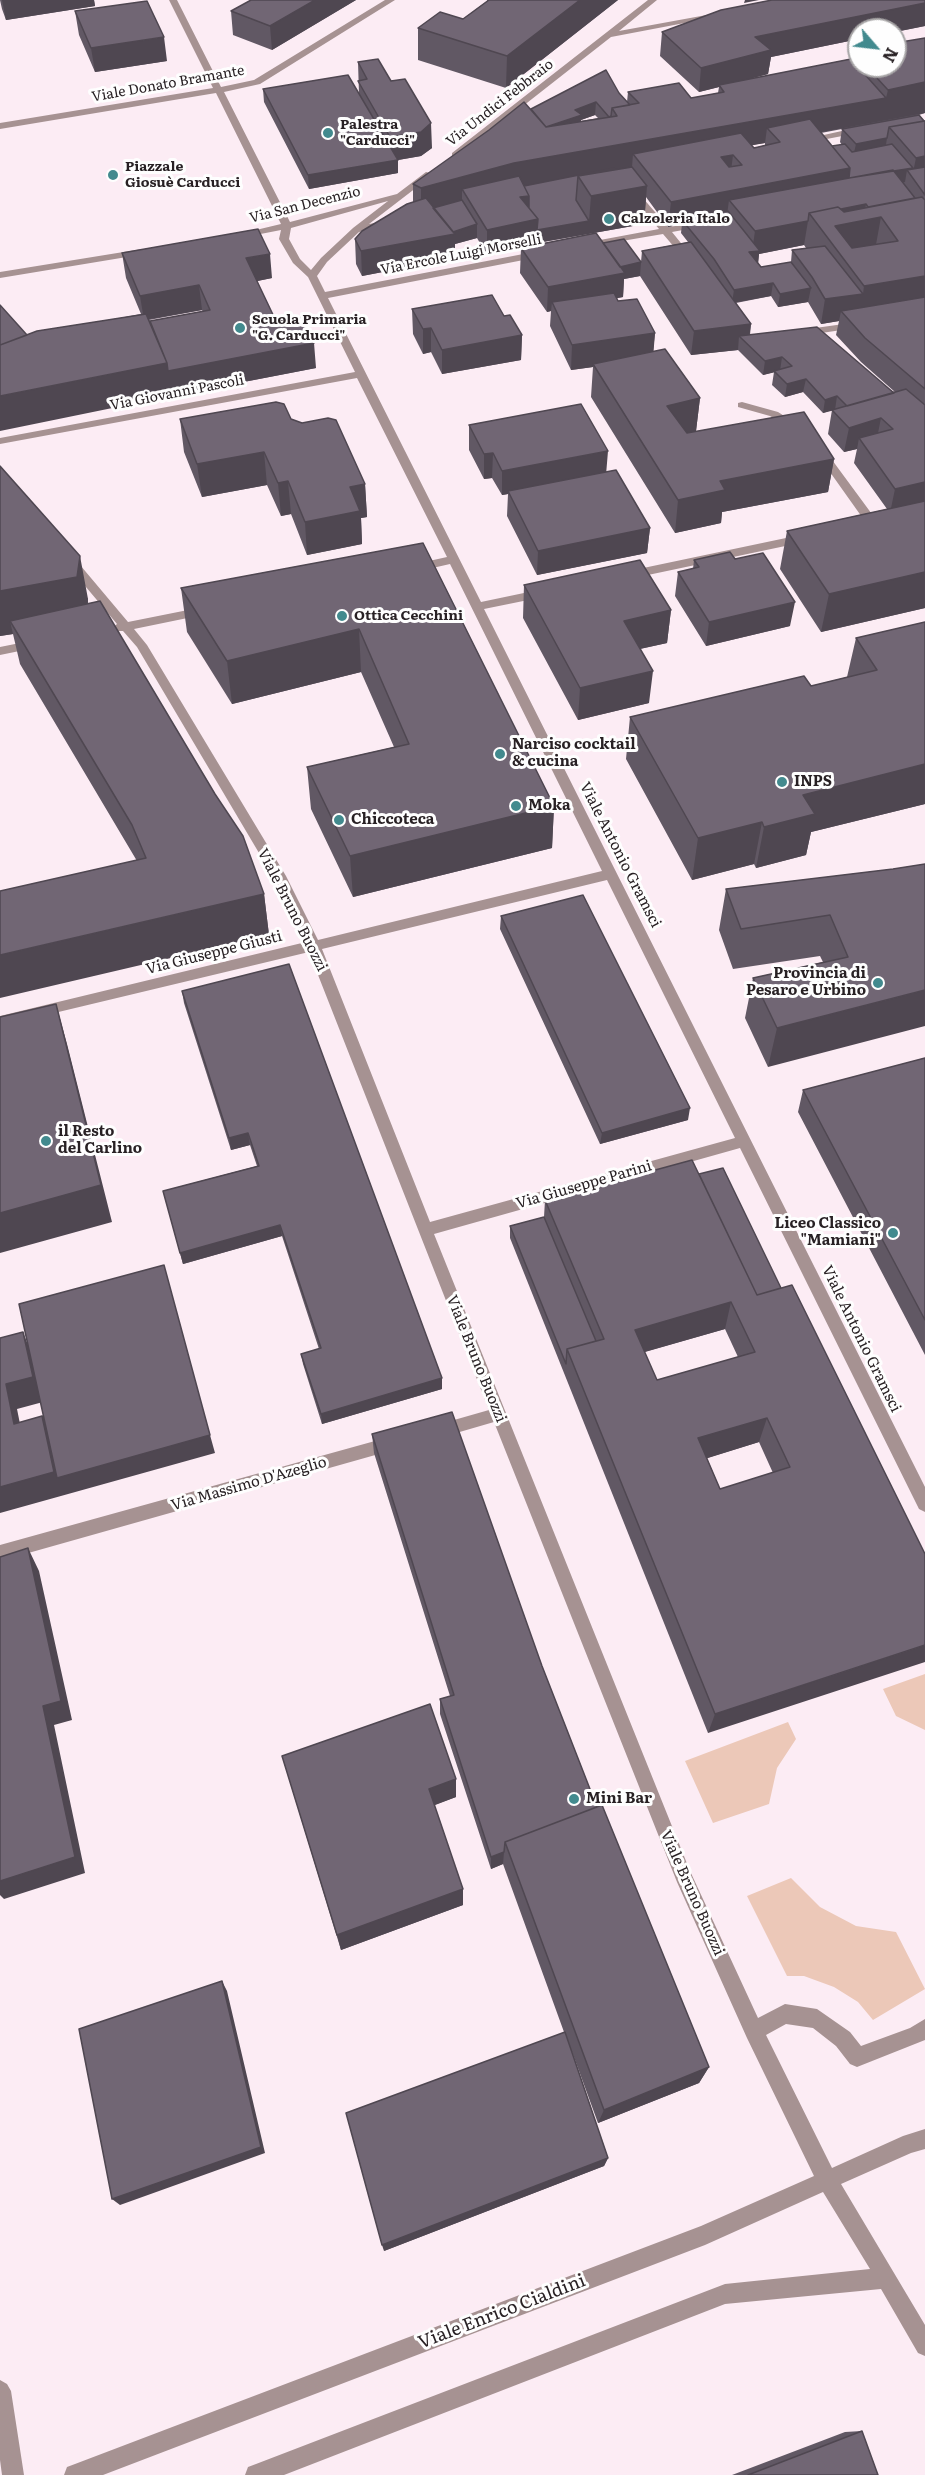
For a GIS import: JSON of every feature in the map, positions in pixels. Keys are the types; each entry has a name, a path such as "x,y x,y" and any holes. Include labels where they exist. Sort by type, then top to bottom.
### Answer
{"street":[{"path":"173,0 287,226"},
{"name":"Viale Donato Bramante","path":"0,126 257,82 391,0"},
{"name":"Via Undici Febbraio","path":"446,161 653,0"},
{"path":"608,35 726,15"},
{"path":"794,142 875,127"},
{"path":"312,276 324,260 357,230 438,168"},
{"path":"625,183 695,267"},
{"name":"Via San Decenzio","path":"224,237 287,226 403,194"},
{"path":"357,230 402,220"},
{"path":"574,248 713,222"},
{"name":"Viale Antonio Gramsci","path":"287,226 284,239 296,261 312,276 925,1504"},
{"path":"0,275 154,250"},
{"name":"Via Ercole Luigi Morselli","path":"321,296 551,252"},
{"path":"785,335 822,335 872,323"},
{"name":"Via Giovanni Pascoli","path":"0,441 360,374"},
{"path":"742,405 774,414 799,428 826,458 872,524"},
{"path":"618,577 815,536"},
{"name":"Viale Bruno Buozzi","path":"60,549 141,645 281,879 314,946 424,1230 683,1876 754,2031 828,2182 887,2278 925,2346"},
{"path":"408,569 452,560"},
{"path":"476,607 560,590"},
{"path":"105,630 215,608"},
{"path":"0,651 47,642"},
{"name":"Via Giuseppe Giusti","path":"0,1021 611,874"},
{"name":"Via Giuseppe Parini","path":"424,1230 744,1141"},
{"name":"Via Massimo D'Azeglio","path":"0,1553 498,1414"},
{"path":"754,2031 785,2014 817,2019 843,2039 857,2057 916,2035 925,2029"},
{"name":"Viale Enrico Cialdini","path":"75,2475 705,2235 828,2182 910,2143 925,2139"},
{"path":"256,2475 725,2294 887,2278"},
{"path":"0,2391 13,2475"}],"shaded area":[{"path":"925,1674 925,1730 896,1716 883,1689"},
{"path":"788,1722 796,1739 777,1768 769,1804 713,1823 685,1761"},
{"path":"791,1878 820,1907 856,1926 896,1932 925,1989 873,2020 858,2002 834,1987 804,1976 787,1976 747,1896"}],"building":[{"path":"251,0 315,0 270,26 231,11"},
{"path":"489,0 580,0 507,56 418,28 440,12 463,19"},
{"path":"772,0 925,0 925,3 755,37 771,50 701,68 662,32 721,10"},
{"path":"147,1 164,37 91,48 75,11"},
{"path":"925,38 925,82 888,90 877,78 907,78 907,41"},
{"path":"378,59 391,81 405,79 431,123 421,132 390,137 358,81 367,79 358,62"},
{"path":"847,60 847,78 868,78 886,98 514,163 421,188 413,184 524,102 546,127 617,116 612,108 639,103 628,92 679,83 691,98 724,92 719,85"},
{"path":"606,70 619,93 630,105 612,108 611,116 609,117 596,102 575,110 582,115 546,127 531,109"},
{"name":"Palestra \"Carducci\"","path":"348,75 398,160 308,175 263,89"},
{"path":"919,115 924,121 889,127 887,138 856,144 842,129"},
{"path":"810,119 850,168 671,202 633,154 741,133 754,148 780,142 767,128","holes":["733,155 742,165 729,167 721,157"]},
{"path":"925,121 925,156 916,158 889,127"},
{"path":"845,144 852,152 892,144 913,168 849,178 850,168 832,146"},
{"path":"632,167 647,186 591,196 578,176"},
{"path":"925,167 925,195 907,170"},
{"path":"614,168 578,176 576,200 589,221 537,230 538,219 529,208 529,196 524,186"},
{"path":"893,170 915,198 868,207 866,204 841,209 838,207 809,213 808,221 755,231 729,200"},
{"path":"519,176 529,196 520,197 538,219 487,230 462,189"},
{"path":"922,197 925,200 925,276 864,286 809,213 838,207 844,212","holes":["881,217 898,241 852,248 835,226"]},
{"path":"426,198 455,234 361,251 355,239 362,231 407,204"},
{"path":"462,200 477,224 453,232 433,208"},
{"path":"728,211 760,251 749,252 761,267 791,262 811,288 780,294 773,283 734,290 714,259 682,220"},
{"path":"258,229 270,254 246,258 276,321 301,317 314,343 168,371 150,321 210,310 199,285 140,296 122,253"},
{"path":"596,233 625,273 548,287 521,248"},
{"path":"624,239 641,262 620,267 603,243"},
{"path":"691,242 751,324 694,331 642,251"},
{"path":"825,246 863,294 825,299 792,250"},
{"path":"614,293 618,301 637,299 655,333 572,345 552,302"},
{"path":"492,295 504,316 510,315 522,335 442,350 431,328 423,329 412,309"},
{"path":"925,297 925,389 865,338 841,311"},
{"path":"0,305 27,335 0,345"},
{"path":"146,314 167,363 0,396 0,345 37,331"},
{"path":"817,327 894,393 847,406 837,396 825,400 806,379 787,384 774,371 792,366 782,357 765,361 739,336"},
{"path":"665,349 700,398 667,406 687,433 804,412 834,459 720,481 725,490 678,500 593,364"},
{"path":"906,389 925,405 925,482 895,489 859,438 893,429 881,418 849,428 832,410"},
{"path":"276,402 284,404 291,419 302,423 328,418 336,420 365,484 350,487 360,511 305,522 288,481 278,483 264,452 197,464 180,419"},
{"path":"581,404 608,451 502,471 493,453 484,454 469,425"},
{"path":"0,466 80,556 77,577 0,591"},
{"path":"616,470 650,528 538,551 508,491"},
{"path":"925,501 925,572 829,594 787,531"},
{"path":"423,543 554,806 350,856 307,767 409,744 359,629 227,661 181,588"},
{"path":"730,552 735,559 763,553 795,602 709,622 678,572 699,567 694,560"},
{"path":"640,560 671,610 624,621 653,671 580,688 524,585"},
{"path":"100,601 215,794 243,836 264,894 0,955 0,891 146,858 132,825 10,621"},
{"name":"INPS","path":"925,622 925,764 803,795 815,814 764,827 762,822 698,838 630,717 804,676 811,686 877,670 856,638"},
{"path":"925,864 925,990 777,1028 753,978 848,957 830,915 741,929 726,889"},
{"path":"583,895 690,1108 602,1133 501,916"},
{"path":"289,964 442,1378 321,1414 301,1354 321,1348 280,1225 180,1253 163,1191 259,1166 248,1133 229,1138 182,991"},
{"name":"il Resto del Carlino","path":"56,1004 101,1185 0,1213 0,1017"},
{"name":"Liceo Classico \"Mamiani\"","path":"925,1058 925,1320 803,1090"},
{"path":"692,1160 757,1295 792,1285 925,1554 925,1645 715,1714 567,1349 604,1339 545,1200","holes":["731,1302 755,1352 657,1380 635,1330","767,1418 790,1467 720,1489 698,1438"]},
{"path":"723,1168 781,1288 757,1295 699,1174"},
{"path":"544,1217 596,1341 567,1349 566,1364 510,1226"},
{"path":"164,1265 210,1435 57,1478 19,1304"},
{"path":"23,1332 33,1377 6,1384 14,1424 42,1416 54,1472 0,1487 0,1338"},
{"path":"452,1412 542,1666 597,1807 505,1842 504,1852 491,1857 440,1699 454,1695 372,1434"},
{"path":"28,1548 61,1701 43,1706 75,1857 0,1881 0,1557"},
{"path":"430,1704 456,1779 429,1789 463,1889 337,1935 282,1756"},
{"path":"602,1805 709,2067 604,2110 505,1842"},
{"path":"222,1981 261,2147 112,2199 79,2029"},
{"path":"565,2032 608,2158 382,2245 346,2113"},
{"path":"862,2431 878,2475 748,2475"}],"place":[{"name":"Palestra \"Carducci\"","path":"328,133"},
{"name":"Piazzale Giosuè Carducci","path":"113,175"},
{"name":"Calzoleria Italo","path":"609,219"},
{"name":"Scuola Primaria \"G. Carducci\"","path":"240,328"},
{"name":"Ottica Cecchini","path":"342,616"},
{"name":"Narciso cocktail & cucina","path":"500,754"},
{"name":"INPS","path":"782,782"},
{"name":"Moka","path":"516,806"},
{"name":"Chiccoteca","path":"339,820"},
{"name":"Provincia di Pesaro e Urbino","path":"878,983"},
{"name":"il Resto del Carlino","path":"46,1141"},
{"name":"Liceo Classico \"Mamiani\"","path":"893,1233"},
{"name":"Mini Bar","path":"574,1799"}]}
